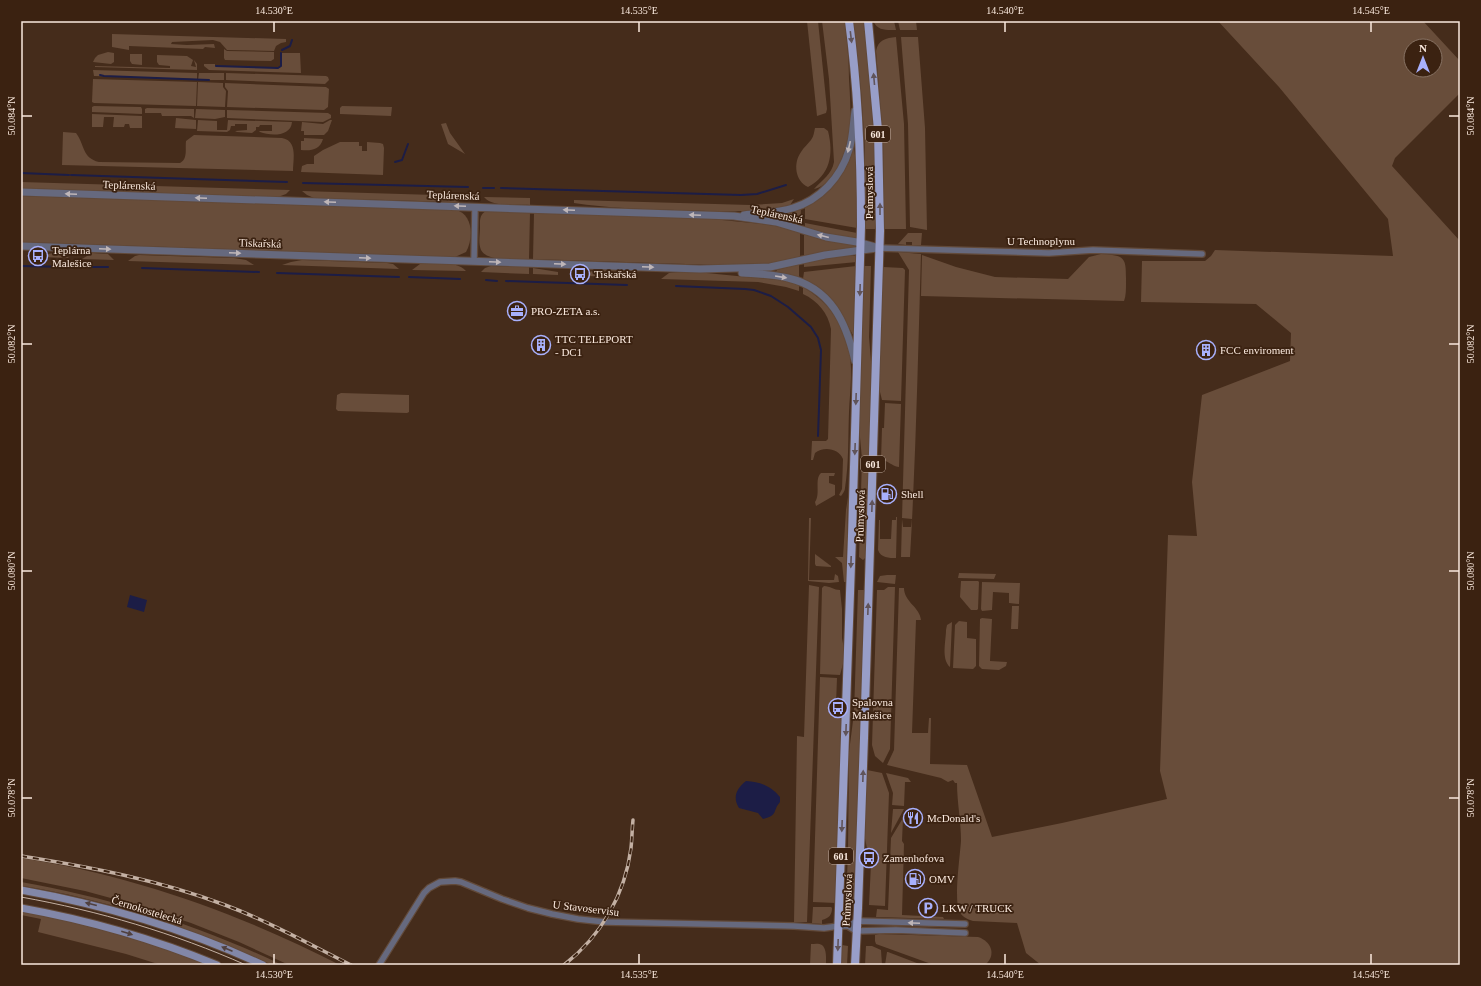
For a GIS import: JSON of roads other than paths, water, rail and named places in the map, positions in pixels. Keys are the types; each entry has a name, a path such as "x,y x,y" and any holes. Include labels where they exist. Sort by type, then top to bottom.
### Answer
{"main road":[{"name":"Průmyslová","path":"837,965 861,247 861,179 858,95 849,21"},
{"name":"Průmyslová","path":"855,965 880,248 878,124 868,21"},
{"name":"Černokostelecká","path":"21,890 95,905 157,923 209,942 263,965"},
{"path":"21,908 66,917 116,930 174,948 217,965"}],"street":[{"path":"734,216 778,212 793,208 809,201 826,188 840,170 849,149 858,95"},
{"name":"Teplárenská","path":"21,192 734,216 776,222 861,247 880,248"},
{"path":"474,261 475,207"},
{"name":"Tiskařská","path":"21,246 700,269 770,267 861,247"},
{"name":"U Technoplynu","path":"880,248 1049,253 1093,250 1202,254"},
{"path":"700,269 787,278 801,282 814,289 831,305 841,318 848,333 857,368"},
{"name":"U Stavoservisu","path":"379,965 424,893 434,885 447,881 461,882 502,899 552,914 605,922 794,926 802,928 848,926"},
{"path":"965,924 857,921 848,926 856,931 878,932 896,930 965,933"}],"waterway":[{"path":"282,50 290,46 292,40"},
{"path":"216,66 278,68 281,66 281,53"},
{"path":"100,75 209,80"},
{"path":"395,162 402,160 408,144"},
{"path":"21,173 69,175"},
{"path":"71,175 287,182"},
{"path":"303,183 468,187"},
{"path":"501,188 741,195 757,194 786,185"},
{"path":"483,188 494,188"},
{"path":"21,266 70,267"},
{"path":"82,267 108,267"},
{"path":"142,268 259,272"},
{"path":"277,273 399,277"},
{"path":"409,277 460,279"},
{"path":"486,280 497,281"},
{"path":"506,281 627,285"},
{"path":"676,286 754,290 771,296 788,307 811,327 818,338 821,350 818,436"}],"tram line":[{"path":"21,897 79,909 136,924 219,953 246,965"}],"railway":[{"path":"564,965 577,954 600,928 617,898 628,865 633,820"},
{"path":"21,856 124,875 200,896 257,918 351,965"}],"place":[{"name":"Teplárna Malešice","path":"38,256"},
{"name":"Tiskařská","path":"580,274"},
{"name":"PRO-ZETA a.s.","path":"517,311"},
{"name":"TTC TELEPORT - DC1","path":"541,345"},
{"name":"FCC enviroment","path":"1206,350"},
{"name":"Shell","path":"887,494"},
{"name":"Spalovna Malešice","path":"838,708"},
{"name":"McDonald's","path":"913,818"},
{"name":"Zamenhofova","path":"869,858"},
{"name":"OMV","path":"915,879"},
{"name":"LKW / TRUCK","path":"928,908"}]}
